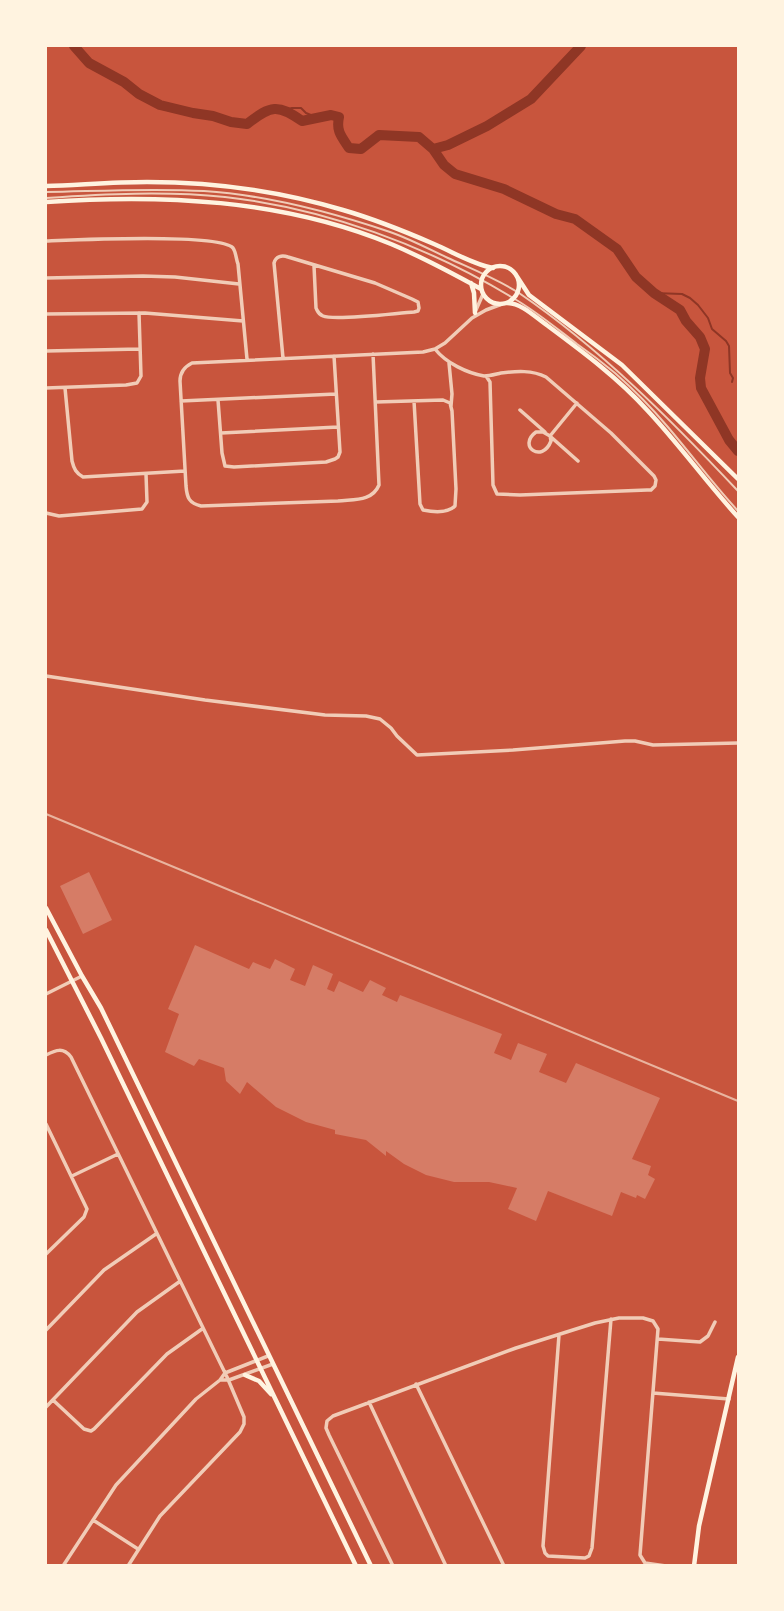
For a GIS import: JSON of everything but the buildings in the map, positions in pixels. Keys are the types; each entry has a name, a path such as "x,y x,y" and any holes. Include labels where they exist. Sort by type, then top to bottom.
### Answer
{"main road":[{"path":"46,186 148,182 264,192 379,221 477,264 493,268 506,267 516,275 536,301 622,365 738,479"},
{"path":"46,200 156,198 200,201 270,210 349,229 390,244 470,283 482,291 491,302 517,304 593,361 660,424 738,517"},
{"path":"482,291 483,277 493,268"},
{"path":"504,304 514,298 517,292 519,284 516,275"},
{"path":"470,283 475,300 473,316"},
{"path":"46,908 106,1018 371,1566"},
{"path":"46,930 101,1038 356,1566"},
{"path":"694,1566 699,1525 738,1357"},
{"path":"245,1375 259,1381 274,1397"}],"street":[{"path":"46,241 188,240 222,243 233,248 247,359"},
{"path":"283,358 275,259 282,256 314,265 375,283 418,302 418,311 338,318 323,316 316,308 314,265"},
{"path":"46,278 143,276 239,284"},
{"path":"473,316 482,291"},
{"path":"373,354 379,485 376,491 367,498 338,501 201,506 192,503 187,496 180,375 187,365 247,359 435,349 453,337 473,316 504,304"},
{"path":"46,314 139,313 243,321"},
{"path":"46,388 137,383 141,376 139,313"},
{"path":"46,351 140,349"},
{"path":"435,349 449,363 486,376 518,371 534,372 546,377 638,459 656,480 654,488 497,494 493,485 490,382 486,376"},
{"path":"218,400 225,466 326,462 335,459 340,452 334,356"},
{"path":"414,401 422,508 426,511 452,509 455,506 456,489 449,363"},
{"path":"65,388 72,461 78,475 83,477 185,471"},
{"path":"181,401 335,394"},
{"path":"376,402 445,400 451,407"},
{"path":"550,436 536,432 528,440 530,447 535,452 542,452 550,445 550,436 577,403"},
{"path":"520,410 578,461"},
{"path":"221,433 338,427"},
{"path":"46,513 59,516 142,509 147,502 146,474"},
{"path":"46,676 325,715 366,716 380,719 417,755 625,741 653,745 738,743"},
{"path":"46,994 82,976"},
{"path":"46,1055 62,1050 71,1057 229,1380 244,1417 240,1432 168,1507 128,1566"},
{"path":"46,1124 86,1205 86,1214 46,1254"},
{"path":"72,1177 118,1154"},
{"path":"46,1330 104,1270 156,1234"},
{"path":"46,1407 137,1312 179,1282"},
{"path":"393,1566 329,1435 326,1424 333,1416 516,1348 611,1319 629,1318 650,1319 656,1323 658,1329 640,1555 645,1563 666,1566"},
{"path":"559,1335 543,1546 548,1556 585,1558 591,1552 611,1319"},
{"path":"658,1339 700,1342 708,1336 715,1322"},
{"path":"53,1400 90,1431 167,1354 202,1329"},
{"path":"63,1566 112,1490 196,1399 225,1373 268,1356"},
{"path":"220,1380 229,1380 273,1364"},
{"path":"416,1384 504,1566"},
{"path":"653,1393 729,1399"},
{"path":"369,1402 446,1566"},
{"path":"93,1520 138,1549"}],"lane":[{"path":"46,192 140,188 207,191 288,203 392,233 517,292 573,333 634,385 738,491"},
{"path":"46,200 124,193 175,193 224,197 270,205 296,210 389,238 483,277 543,317 614,372 666,424 738,511"}],"waterway":[{"path":"74,46 89,63 160,105 247,124 262,113 274,109 280,109 302,121 331,115 339,117 339,130 349,148 361,149 379,135 419,137 455,174 504,189 556,214 575,219 617,249 636,277 680,310 700,337 705,349 701,388 729,440 738,451"},
{"path":"433,149 448,145 487,126 531,99 581,46"},
{"path":"285,110 301,108 318,118"},
{"path":"654,293 682,294 698,305 712,329 729,346 732,382"}],"railway":[{"path":"46,814 738,1101"}]}
